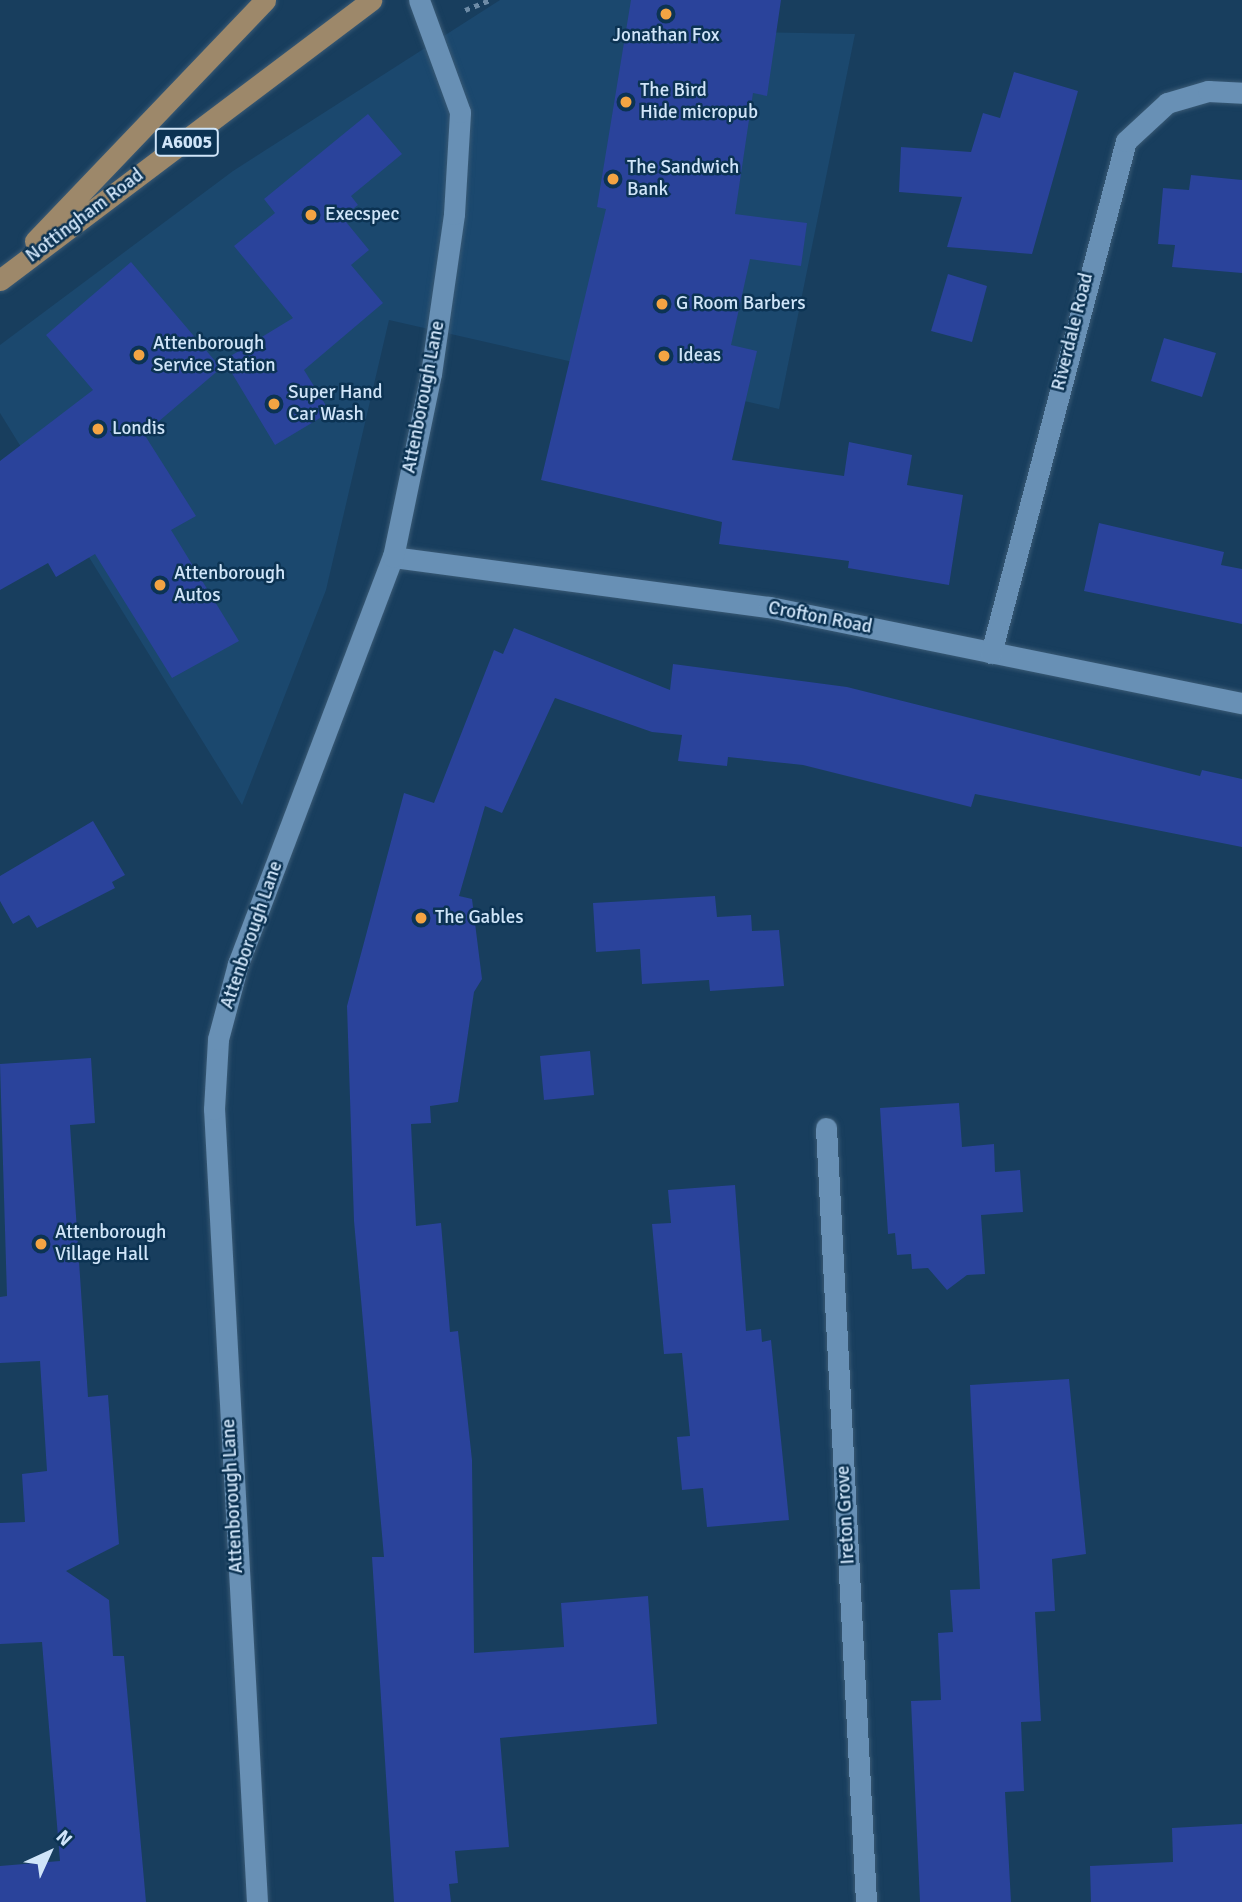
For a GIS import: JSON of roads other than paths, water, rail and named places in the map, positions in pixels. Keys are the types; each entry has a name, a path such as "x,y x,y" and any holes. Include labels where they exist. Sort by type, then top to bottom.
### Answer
{"main road":[{"name":"Nottingham Road","path":"0,279 265,0"},
{"name":"Nottingham Road","path":"0,279 370,0"}],"street":[{"name":"Attenborough Lane","path":"257,1902 214,1109 218,1039 238,964 393,556 431,374 454,214 460,112 419,0"},
{"name":"Riverdale Road","path":"991,653 1117,161 1143,120 1167,103 1199,92 1242,93"},
{"name":"Crofton Road","path":"393,556 769,607 1242,703"},
{"name":"Ireton Grove","path":"826,1128 866,1902"}],"place":[{"name":"Jonathan Fox","path":"666,14"},
{"name":"The Bird Hide micropub","path":"626,102"},
{"name":"The Sandwich Bank","path":"613,179"},
{"name":"Execspec","path":"311,215"},
{"name":"G Room Barbers","path":"662,304"},
{"name":"Attenborough Service Station","path":"139,355"},
{"name":"Ideas","path":"664,356"},
{"name":"Super Hand Car Wash","path":"274,404"},
{"name":"Londis","path":"98,429"},
{"name":"Attenborough Autos","path":"160,585"},
{"name":"The Gables","path":"421,918"},
{"name":"Attenborough Village Hall","path":"41,1244"}]}
